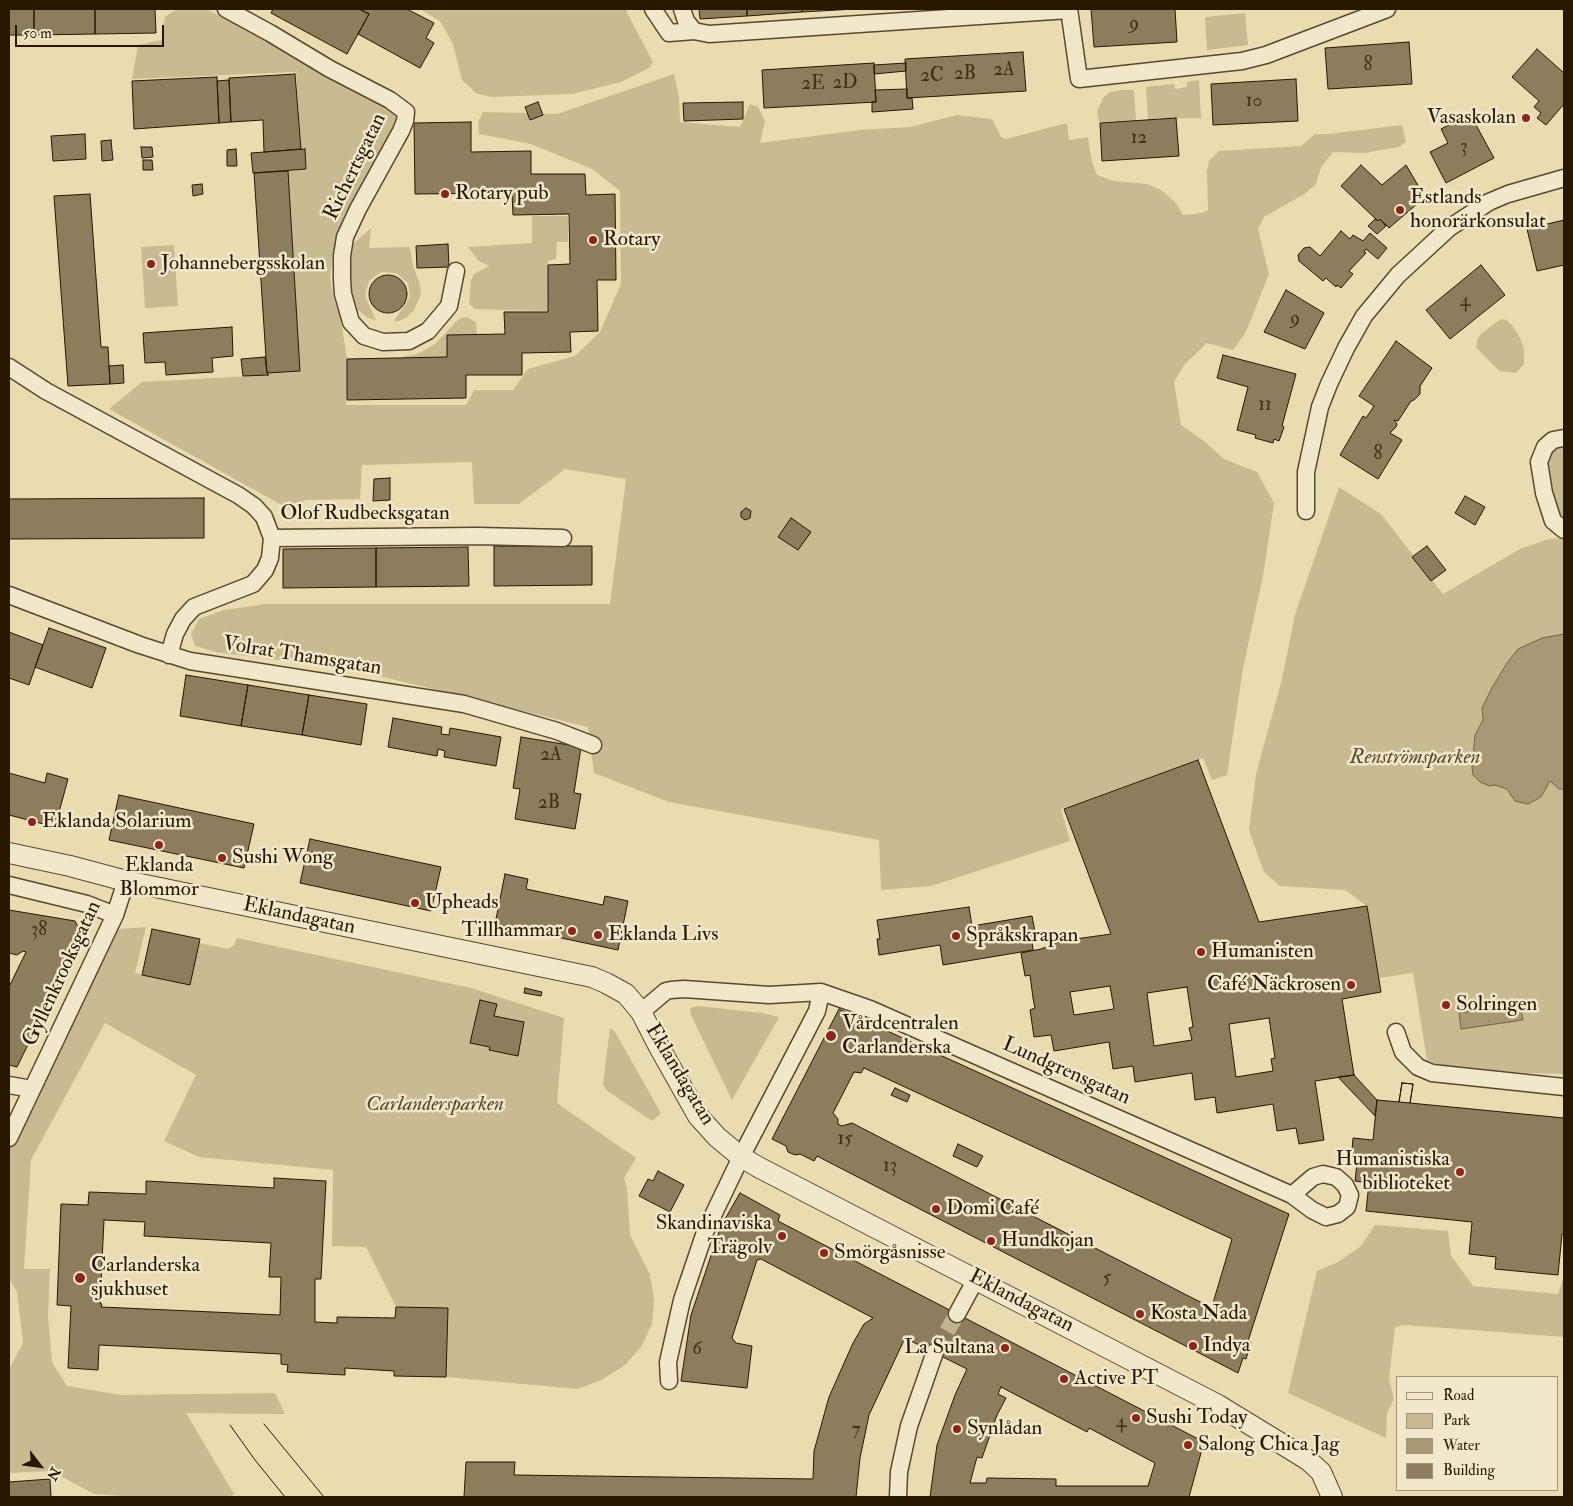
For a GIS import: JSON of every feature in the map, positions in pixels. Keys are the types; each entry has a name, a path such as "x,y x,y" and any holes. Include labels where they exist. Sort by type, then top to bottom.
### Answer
{"street":[{"name":"Richertsgatan","path":"226,9 270,32 330,69 390,100 406,112 401,131 358,209 345,237 342,256 342,280 343,294 351,322 364,336 382,342 409,341 428,331 449,306 456,271"},
{"path":"653,9 669,33 694,31 709,34 1069,10 1079,79 1242,61 1266,55 1387,9"},
{"path":"682,9 686,21 694,31"},
{"path":"1306,511 1306,472 1320,407 1346,348 1364,316 1398,275 1448,228 1489,202 1564,178"},
{"name":"Olof Rudbecksgatan","path":"9,367 46,390 238,495 254,506 264,518 272,538 478,536 563,538"},
{"path":"1564,438 1553,440 1545,447 1539,462 1544,493 1553,521 1564,530"},
{"path":"169,655 175,634 183,619 194,607 253,584 258,579 270,558 272,538"},
{"name":"Volrat Thamsgatan","path":"9,595 140,645 190,661 464,704 557,731 594,745"},
{"name":"Eklandagatan","path":"9,853 126,880 592,977 618,989 626,994 641,1012 698,1116 717,1137 741,1157 1218,1405 1258,1428 1308,1460 1322,1472 1332,1497"},
{"name":"Gyllenkrooksgatan","path":"9,1138 115,915 126,880"},
{"path":"9,885 87,904 115,915"},
{"path":"641,1012 666,991 671,990 684,989 769,995 821,992 817,1010 741,1157 705,1232 682,1300 668,1362 669,1381"},
{"name":"Lundgrensgatan","path":"821,992 870,1009 1292,1195"},
{"path":"1396,1032 1403,1052 1418,1067 1432,1073 1564,1087"},
{"path":"9,1086 32,1089"},
{"path":"957,1314 976,1279"},
{"path":"898,1497 900,1472 909,1426 935,1352"}],"green space":[{"path":"177,9 206,9 304,59 392,109 399,118 341,231 333,253 330,278 334,299 340,314 347,359 346,405 466,405 474,390 513,390 528,369 575,356 600,332 621,284 620,191 592,169 531,144 479,134 478,122 483,112 557,114 674,74 679,97 680,122 740,127 750,104 758,107 765,121 760,143 860,130 910,127 957,115 992,119 1001,137 1006,139 1067,123 1069,140 1088,137 1092,162 1097,175 1114,181 1147,184 1161,190 1176,203 1183,215 1202,213 1208,210 1207,171 1209,161 1219,151 1301,146 1315,134 1402,125 1406,142 1399,147 1365,153 1333,152 1321,167 1316,184 1306,193 1264,217 1258,229 1269,274 1246,332 1233,350 1207,343 1185,364 1174,382 1181,425 1204,441 1224,459 1257,472 1274,503 1263,576 1243,668 1227,775 1212,780 1203,758 1061,809 1070,841 931,886 881,890 879,840 669,802 594,773 588,727 359,671 216,652 195,646 191,634 199,619 224,610 265,604 610,604 626,479 565,469 519,504 474,504 472,462 362,465 360,499 305,500 294,512 109,409 142,382 268,375 268,373 300,371 288,171 306,169 305,149 301,149 296,72 132,79 138,45 162,40 165,17"},
{"path":"420,9 625,9 653,62 649,68 621,82 572,94 492,97 476,93 462,80 453,44 440,21"},
{"path":"1245,13 1248,45 1207,50 1205,17"},
{"path":"1199,80 1201,118 1148,119 1146,87 1174,84 1175,89 1187,87 1187,82"},
{"path":"1134,90 1136,120 1099,122 1097,112 1103,98 1110,92"},
{"path":"532,216 568,216 568,242 557,242 556,259 548,261 547,311 475,309 469,304 471,281 474,274 489,266 479,261 468,247 532,243"},
{"path":"371,228 369,248 410,247 421,294 414,310 407,317 399,321 394,321 410,297 408,283 396,273 381,272 369,281 365,296 376,320 368,318 355,308 348,290 353,244"},
{"path":"174,245 178,306 145,308 141,247"},
{"path":"467,317 476,322 477,334 447,335 447,358 404,358 435,344 458,320"},
{"path":"1502,319 1512,325 1524,349 1524,364 1516,373 1499,371 1476,347 1477,340 1481,334"},
{"path":"1564,446 1564,521 1559,517 1548,465 1550,454"},
{"name":"Renströmsparken","path":"1339,487 1381,514 1443,594 1520,549 1546,540 1564,537 1564,1074 1525,1073 1438,1065 1427,1060 1413,973 1379,978 1367,906 1345,890 1280,886 1264,872 1249,830 1256,774 1282,679 1295,615"},
{"name":"Carlandersparken","path":"146,927 135,973 189,985 199,943 228,949 233,946 237,938 471,988 564,1018 557,1103 636,1158 624,1178 627,1188 630,1235 650,1275 654,1299 652,1324 641,1347 624,1366 601,1380 578,1389 446,1377 448,1309 396,1307 366,1247 332,1246 333,1170 199,1157 164,1141 196,1075 105,1023 31,1160 24,1269 50,1269 48,1317 52,1362 67,1386 121,1395 275,1393 285,1414 186,1413 234,1494 230,1497 136,1497 94,1494 51,1471 9,1473 9,1369 23,1343 17,1292 9,1278 9,1147 18,1124 119,929"},
{"path":"698,1006 762,1013 779,1017 732,1100 691,1015 690,1008"},
{"path":"610,1028 615,1032 661,1113 652,1121 606,1090 603,1084"},
{"path":"1375,1225 1448,1231 1451,1255 1473,1286 1558,1294 1564,1279 1564,1337 1405,1325 1395,1327 1389,1379 1394,1399 1387,1413 1386,1438 1288,1393 1317,1271 1338,1262 1361,1246"}],"water":[{"path":"1564,634 1564,789 1559,789 1550,781 1541,797 1528,804 1515,801 1507,789 1480,782 1473,775 1475,735 1483,720 1482,708 1507,663 1518,649 1542,638"},
{"path":"1520,1004 1523,1020 1461,1029 1459,1013"}],"building":[{"path":"9,9 34,9 34,35 9,35"},
{"path":"34,9 95,9 95,34 34,35"},
{"path":"95,9 155,9 156,33 95,34"},
{"path":"273,9 359,9 369,14 347,54 271,13"},
{"path":"359,9 407,9 434,23 426,38 434,43 420,68 358,34 369,14"},
{"path":"699,9 747,9 747,16 700,19"},
{"path":"747,9 802,9 802,12 747,16"},
{"path":"802,9 855,9 802,12"},
{"path":"1091,9 1175,9 1177,42 1094,47"},
{"path":"1409,42 1412,84 1328,89 1325,48"},
{"path":"1537,49 1564,73 1564,104 1546,125 1537,118 1541,113 1534,107 1539,101 1512,77"},
{"path":"1023,52 1026,91 907,98 905,59"},
{"path":"874,63 876,102 764,108 762,70"},
{"path":"906,63 906,71 874,74 874,65"},
{"path":"295,74 301,149 264,152 263,120 231,122 229,78"},
{"path":"217,77 219,123 134,129 132,81"},
{"path":"1296,79 1298,121 1213,125 1211,84"},
{"path":"229,80 231,122 219,123 217,81"},
{"path":"907,89 907,98 912,98 913,109 872,112 872,102 876,102 875,90"},
{"path":"538,102 543,115 530,120 525,107"},
{"path":"743,102 743,119 684,121 683,103"},
{"path":"1470,114 1494,158 1446,183 1430,152 1448,143 1441,129"},
{"path":"1176,118 1179,156 1102,161 1100,123"},
{"name":"Rotary","path":"471,122 471,152 531,151 531,174 585,174 586,195 615,194 616,280 597,280 598,331 570,332 571,352 522,353 522,375 466,375 466,398 347,400 347,359 447,357 447,335 505,334 504,312 548,312 548,265 570,264 569,214 513,215 512,193 415,194 414,123"},
{"path":"85,134 86,159 53,161 51,136"},
{"path":"111,140 113,160 102,161 101,141"},
{"path":"141,147 152,147 153,157 142,158"},
{"path":"236,149 237,166 227,166 227,150"},
{"path":"305,149 306,169 253,173 251,153"},
{"path":"143,160 152,160 153,170 143,170"},
{"path":"1361,165 1382,185 1406,165 1419,187 1417,189 1423,199 1389,228 1380,219 1378,221 1341,186"},
{"path":"288,171 300,371 267,373 254,173"},
{"path":"202,184 203,194 193,196 192,185"},
{"path":"90,194 101,347 108,347 110,384 68,386 54,196"},
{"path":"1375,219 1378,221 1380,219 1386,226 1377,234 1368,226"},
{"path":"1564,220 1564,265 1537,271 1527,229"},
{"path":"1341,231 1350,239 1353,235 1363,241 1370,233 1387,248 1378,259 1366,249 1364,252 1366,253 1349,271 1353,274 1341,288 1337,285 1336,287 1326,278 1323,281 1299,261 1298,255 1304,248 1310,247 1320,256"},
{"path":"448,244 449,267 417,268 416,246"},
{"path":"1481,265 1505,295 1450,339 1426,310"},
{"path":"388,275 402,280 407,294 402,308 388,313 374,308 369,294 374,280"},
{"path":"1286,290 1324,313 1305,349 1264,332"},
{"path":"232,327 233,356 212,358 213,372 166,375 165,362 145,363 143,333"},
{"path":"1396,341 1432,368 1420,386 1420,394 1411,401 1398,421 1394,420 1397,424 1390,433 1402,440 1378,479 1340,455 1363,416 1366,418 1374,406 1359,396"},
{"path":"1223,355 1296,374 1279,441 1274,439 1273,443 1255,438 1256,435 1237,430 1248,387 1217,378"},
{"path":"265,357 267,373 269,375 243,376 241,359"},
{"path":"123,365 124,383 110,384 109,366"},
{"path":"390,478 390,500 373,501 374,479"},
{"path":"1465,496 1485,507 1475,525 1455,513"},
{"path":"204,498 204,538 9,539 9,499"},
{"path":"746,508 751,511 750,518 745,520 741,517 741,512"},
{"path":"791,518 811,532 798,550 778,537"},
{"path":"494,546 592,546 592,585 494,586"},
{"path":"1427,546 1446,570 1431,581 1412,557"},
{"path":"468,547 469,586 376,587 376,548"},
{"path":"376,548 376,587 283,588 283,549"},
{"path":"49,628 106,648 92,688 35,667"},
{"path":"9,632 43,645 29,685 9,678"},
{"path":"186,675 248,685 241,726 180,716"},
{"path":"248,685 309,695 302,735 241,726"},
{"path":"309,695 367,704 361,745 302,735"},
{"path":"393,718 442,727 441,734 449,735 450,728 501,737 496,766 444,757 445,751 438,749 437,756 388,747"},
{"path":"521,737 581,747 574,793 581,794 575,829 515,819 520,789 513,788"},
{"name":"Humanisten","path":"1198,760 1259,922 1367,906 1381,992 1342,999 1354,1075 1315,1081 1324,1140 1299,1144 1296,1128 1277,1131 1273,1104 1217,1113 1215,1097 1195,1100 1192,1073 1135,1082 1133,1066 1113,1069 1109,1042 1054,1051 1051,1035 1034,1037 1030,1010 1035,1008 1030,975 1025,976 1021,953 1041,949 1061,941 1111,934 1064,809","holes":["1110,986 1114,1009 1074,1015 1070,992","1187,987 1193,1027 1189,1028 1192,1040 1154,1046 1147,993","1269,1018 1275,1058 1271,1059 1273,1071 1236,1077 1229,1024"]},
{"path":"9,773 45,783 47,773 68,779 55,827 9,815"},
{"path":"119,795 254,824 244,868 109,840"},
{"path":"310,839 441,867 431,911 300,883"},
{"path":"505,874 528,879 526,889 603,905 605,896 628,901 618,950 495,924"},
{"name":"Språkskrapan","path":"969,907 972,926 1032,916 1035,932 1031,932 1033,950 943,965 940,945 879,955 877,939 880,939 877,920"},
{"path":"9,910 75,921 82,935 17,1067 9,1065 9,987 26,952 23,951 17,955 9,953"},
{"path":"152,929 200,939 190,985 142,975"},
{"path":"525,988 542,992 541,996 524,993"},
{"path":"480,1000 497,1004 494,1016 524,1022 518,1056 489,1050 490,1047 470,1043"},
{"path":"839,1009 1289,1214 1248,1341 1251,1342 1246,1359 1243,1358 1238,1373 817,1156 814,1161 800,1154 795,1155 788,1152 786,1146 772,1139","holes":["864,1068 1232,1239 1213,1303 1217,1306 1215,1311 1220,1314 1219,1317 1207,1310 1206,1305 852,1123 842,1126 838,1124 838,1119 833,1113 854,1072 861,1073"]},
{"path":"1354,1075 1377,1100 1375,1116 1338,1077"},
{"name":"Humanistiska biblioteket","path":"1402,1083 1413,1084 1410,1103 1564,1118 1564,1234 1562,1234 1558,1275 1495,1269 1496,1257 1469,1254 1472,1222 1366,1211 1369,1183 1355,1181 1357,1163 1351,1162 1353,1138 1373,1140 1377,1100 1399,1102"},
{"path":"1402,1083 1413,1084 1410,1103 1399,1102"},
{"path":"895,1088 910,1095 907,1102 891,1095"},
{"path":"958,1144 983,1156 977,1167 953,1156"},
{"path":"658,1171 684,1185 670,1212 639,1196 648,1179 653,1181"},
{"name":"Carlanderska sjukhuset","path":"274,1178 326,1181 321,1279 315,1279 315,1322 337,1323 337,1317 395,1318 396,1307 448,1308 446,1377 394,1376 394,1371 345,1368 345,1375 287,1372 288,1365 281,1364 281,1354 99,1345 98,1370 68,1368 71,1306 57,1305 61,1204 88,1205 89,1192 146,1194 146,1181 274,1188","holes":["104,1220 145,1222 144,1236 271,1243 269,1277 281,1277 280,1315 101,1307"]},
{"path":"740,1193 780,1215 778,1221 1204,1442 1189,1497 930,1497 937,1445 955,1395 967,1369 905,1338 869,1415 860,1458 856,1497 464,1497 466,1462 515,1462 514,1475 813,1479 814,1451 829,1397 853,1343 864,1324 873,1318 761,1259 757,1260 732,1338 736,1343 752,1346 747,1388 681,1381 691,1315 721,1226","holes":["1001,1387 1087,1432 1089,1428 1155,1463 1148,1486 1056,1486 1056,1479 987,1478 986,1483 970,1483 977,1457 982,1458 997,1415 1006,1398 998,1394"]},
{"path":"50,1479 51,1497 9,1497 9,1482"}],"tunnel":[{"path":"935,1352 957,1314"}],"tram line":[{"path":"264,1424 324,1497"},
{"path":"230,1425 285,1497"}],"place":[{"name":"Vasaskolan","path":"1526,118"},
{"name":"Rotary pub","path":"445,194"},
{"name":"Estlands honorärkonsulat","path":"1400,210"},
{"name":"Rotary","path":"593,240"},
{"name":"Johannebergsskolan","path":"151,264"},
{"name":"Eklanda Solarium","path":"32,822"},
{"name":"Eklanda Blommor","path":"159,845"},
{"name":"Sushi Wong","path":"222,858"},
{"name":"Upheads","path":"415,903"},
{"name":"Tillhammar","path":"572,931"},
{"name":"Eklanda Livs","path":"598,935"},
{"name":"Språkskrapan","path":"956,936"},
{"name":"Humanisten","path":"1201,952"},
{"name":"Café Näckrosen","path":"1351,985"},
{"name":"Solringen","path":"1446,1005"},
{"name":"Vårdcentralen Carlanderska","path":"831,1036"},
{"name":"Humanistiska biblioteket","path":"1460,1172"},
{"name":"Domi Café","path":"936,1209"},
{"name":"Skandinaviska Trägolv","path":"782,1236"},
{"name":"Hundkojan","path":"991,1241"},
{"name":"Smörgåsnisse","path":"824,1253"},
{"name":"Carlanderska sjukhuset","path":"80,1278"},
{"name":"Kosta Nada","path":"1140,1314"},
{"name":"Indya","path":"1193,1346"},
{"name":"La Sultana","path":"1005,1348"},
{"name":"Active PT","path":"1064,1379"},
{"name":"Sushi Today","path":"1136,1418"},
{"name":"Synlådan","path":"957,1429"},
{"name":"Salong Chica Jag","path":"1188,1445"}]}
